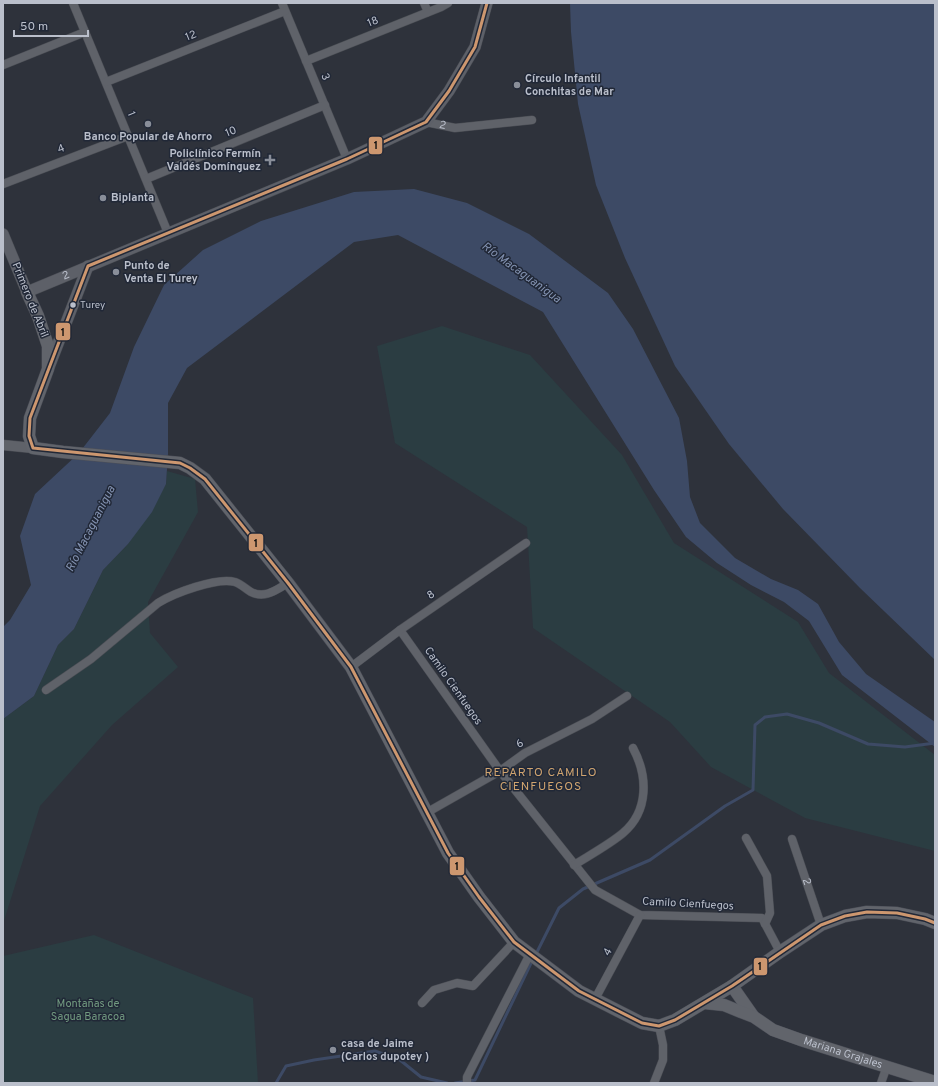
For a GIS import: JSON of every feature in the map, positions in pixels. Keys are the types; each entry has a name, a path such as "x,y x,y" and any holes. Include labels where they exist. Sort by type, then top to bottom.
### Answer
{"main road":[{"path":"426,122 449,91 475,47 487,3"},
{"name":"2","path":"27,292 168,232 348,159 426,122"},
{"name":"Primero de Abril","path":"3,234 38,316 48,346 48,369 30,418 29,436 33,448"},
{"path":"48,369 88,266"},
{"path":"33,448 180,463 205,479 288,583 351,667 448,853 479,897 514,942 578,991 642,1023 659,1026 675,1020 705,1003 821,925 845,916 867,912 897,913 925,919 935,923"},
{"name":"Mariana Grajales","path":"732,986 754,1018"},
{"name":"Mariana Grajales","path":"705,1003 724,1005 754,1018 773,1030 935,1082"}],"street":[{"name":"1","path":"73,3 168,232"},
{"path":"424,3 428,12"},
{"name":"18","path":"306,61 448,3"},
{"name":"3","path":"283,7 348,159"},
{"name":"12","path":"106,82 283,7"},
{"path":"3,65 85,32"},
{"name":"10","path":"146,179 325,106"},
{"name":"2","path":"426,122 456,128 532,120"},
{"name":"4","path":"3,184 128,136"},
{"path":"3,445 33,448"},
{"name":"8","path":"351,667 400,630 526,543"},
{"path":"46,690 91,659 167,597 180,592 224,581 235,582 259,595 264,595 288,583"},
{"name":"Camilo Cienfuegos","path":"400,630 500,771 595,890 640,915 762,918 765,924"},
{"name":"6","path":"426,813 500,771 525,753 592,718 627,696"},
{"path":"574,865 624,832 635,819 643,801 644,787 640,760 633,748"},
{"path":"746,838 767,876 770,913 765,924 780,952"},
{"name":"2","path":"792,839 821,925"},
{"name":"4","path":"595,999 640,915"},
{"path":"422,1003 434,990 457,983 473,986 514,942"},
{"path":"467,1080 534,957"},
{"path":"654,1083 663,1060 663,1045 659,1026"},
{"path":"881,1083 887,1066"}],"green space":[{"path":"442,326 530,355 622,455 674,543 798,622 829,673 935,755 935,851 805,818 711,767 670,722 533,628 527,527 395,443 377,346"},
{"path":"167,471 195,479 198,512 148,602 150,633 178,667 112,725 40,806 3,924 3,719 34,696 58,645 74,629 103,570 128,544 166,484"},
{"name":"Montañas de Sagua Baracoa","path":"94,935 253,998 258,1083 3,1083 3,956"}],"water":[{"path":"570,3 935,3 935,660 860,588 783,509 729,444 675,366 625,258 596,185 578,104 571,32"},
{"name":"Río Macaguanigua","path":"414,189 467,203 529,234 608,293 633,329 679,418 687,461 690,497 700,523 735,558 771,579 798,590 818,604 839,642 866,674 935,722 935,747 842,675 809,621 784,602 751,585 717,563 686,537 654,490 543,312 398,235 354,242 187,368 168,403 168,454 166,484 152,512 128,544 103,570 74,629 58,645 34,696 3,719 3,627 10,620 31,585 20,536 35,494 79,453 110,413 134,347 164,285 203,250 261,221 354,192"}],"waterway":[{"path":"536,954 559,908 583,889 650,860 725,806 753,790 755,725 765,717 787,714 819,723 868,744 905,747 935,743"},
{"path":"455,1083 475,1080 533,959"},
{"path":"276,1083 286,1066 314,1060 375,1051 400,1060 421,1077 447,1083"}],"transit line":[{"name":"1","path":"487,3 475,47 449,91 426,122 347,159 88,266 30,418 29,436 33,448 180,463 205,479 288,583 351,667 448,853 479,897 514,942 579,991 642,1023 659,1026 675,1020 732,986 821,925 845,916 867,912 897,913 925,919 935,923"}],"place":[{"name":"Círculo Infantil Conchitas de Mar","path":"517,85"},
{"name":"Banco Popular de Ahorro","path":"148,124"},
{"name":"Policlínico Fermín Valdés Domínguez","path":"270,160"},
{"name":"Biplanta","path":"103,198"},
{"name":"Punto de Venta El Turey","path":"116,272"},
{"name":"Turey","path":"73,305"},
{"name":"casa de Jaime (Carlos dupotey )","path":"333,1050"}],"district":[{"name":"REPARTO CAMILO CIENFUEGOS","path":"541,780"}]}
